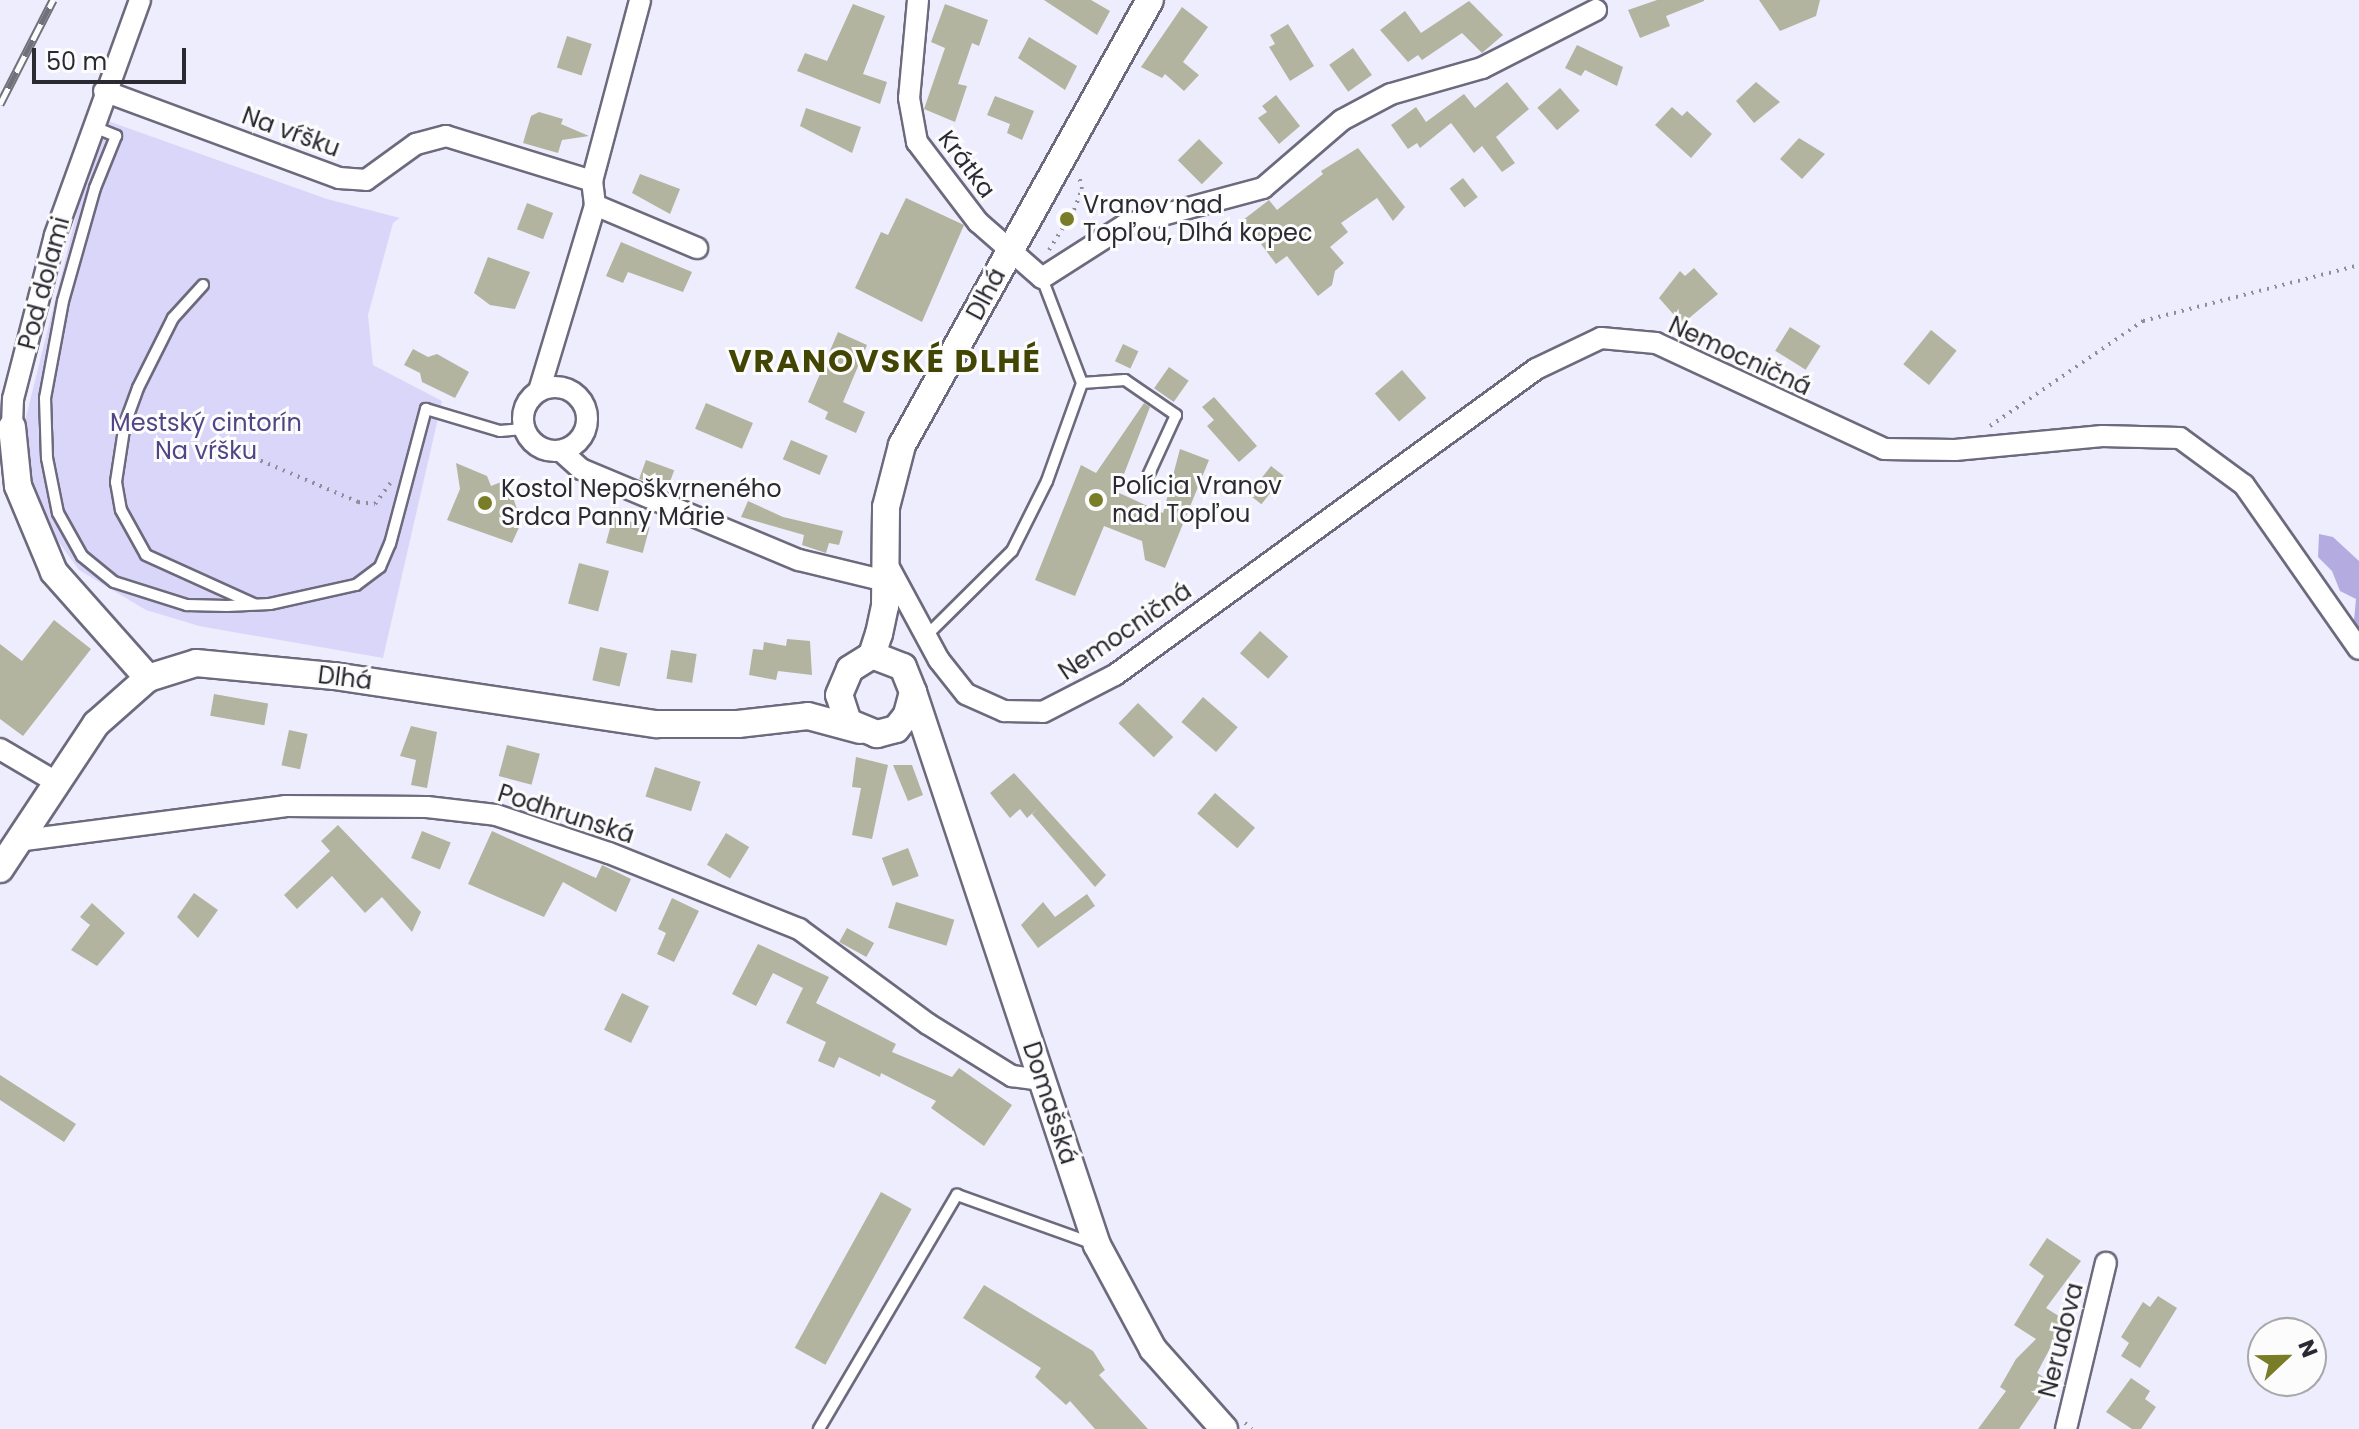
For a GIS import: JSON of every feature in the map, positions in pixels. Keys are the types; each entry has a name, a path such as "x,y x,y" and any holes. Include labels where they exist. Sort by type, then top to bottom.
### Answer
{"street":[{"name":"Pod dolami","path":"140,0 104,91 55,235 13,399 12,427 18,486 54,572 148,678"},
{"path":"640,0 592,181 595,205 539,391 527,403 523,429 539,448 561,451 581,469 799,560 885,583 913,614"},
{"name":"Krátka","path":"918,0 909,98 917,142 978,222 1010,249"},
{"name":"Dlhá","path":"885,583 886,507 902,445 1150,0"},
{"path":"1010,249 1042,278 1125,225 1263,188 1342,120 1391,94 1482,68 1596,10"},
{"name":"Na vŕšku","path":"104,91 339,178 366,180 416,144 446,136 592,181"},
{"path":"595,205 697,248"},
{"name":"Nemocničná","path":"885,583 913,614 933,630 966,694 1004,711 1043,712 1082,696 1536,369 1601,338 1656,343 1884,449 1955,450 2102,436 2180,438 2244,485 2359,649"},
{"path":"539,391 563,388 583,403 586,427 581,438 561,451"},
{"path":"796,718 872,655 885,583"},
{"path":"842,681 841,710 860,730 877,734 896,729 907,715 913,692 903,667 885,583"},
{"path":"872,655 903,667"},
{"name":"Dlhá","path":"0,869 96,724 148,678 196,663 334,676 657,724 796,718 860,730"},
{"name":"Domašská","path":"913,692 929,748 1097,1245 1153,1349 1224,1429"},
{"path":"896,729 929,748"},
{"path":"0,749 56,782"},
{"name":"Podhrunská","path":"17,841 285,806 427,807 496,815 609,853 799,929 928,1024 1012,1076 1042,1080"},
{"name":"Nerudova","path":"2066,1429 2106,1263"}],"lane":[{"path":"92,126 116,136 75,252 49,371 47,458 58,513 82,556 114,582 187,605 255,605 356,585 380,567 426,409 500,431 523,429"},
{"path":"933,630 1012,551 1047,481 1082,383 1042,278"},
{"path":"203,285 173,318 144,375 125,423 116,482 121,510 146,555 255,605"},
{"path":"1082,383 1125,380 1176,415 1148,476"},
{"path":"819,1429 957,1195 1097,1245"}],"path":[{"path":"1047,252 1082,189 1078,168"},
{"path":"1955,450 2143,321 2359,265"},
{"path":"224,445 375,504 390,483 411,469"}],"green space":[{"name":"Mestský cintorín Na vŕšku","path":"108,121 327,199 400,218 393,223 368,315 373,365 442,401 383,658 199,626 146,610 79,570 50,530 30,483 24,425 81,196"}],"shaded area":[{"path":"2319,534 2333,537 2359,561 2359,640 2353,631 2356,599 2340,591 2332,571 2318,557"}],"building":[{"path":"1044,0 1091,0 1110,11 1097,35"},
{"path":"1657,0 1704,1 1666,16 1670,26 1640,38 1628,10"},
{"path":"1759,0 1820,0 1816,16 1780,31"},
{"path":"1469,1 1503,35 1482,53 1462,33 1422,60 1418,55 1408,62 1380,30 1405,11 1421,33"},
{"path":"853,4 885,16 863,74 887,82 880,104 797,71 805,53 827,61"},
{"path":"945,4 988,20 979,46 972,43 958,84 967,86 955,122 924,109 945,48 931,42"},
{"path":"1182,7 1208,27 1183,62 1199,75 1184,91 1165,74 1162,78 1141,67"},
{"path":"1288,24 1314,66 1290,81 1269,47 1275,44 1270,35"},
{"path":"567,36 592,44 582,75 557,67"},
{"path":"1029,37 1077,66 1065,90 1018,58"},
{"path":"1577,45 1623,67 1617,86 1585,70 1581,76 1565,68"},
{"path":"1353,48 1372,75 1348,92 1329,65"},
{"path":"1507,82 1529,109 1496,137 1515,163 1502,172 1482,146 1474,153 1451,123 1420,148 1417,143 1408,149 1391,125 1416,107 1426,122 1464,94 1475,108"},
{"path":"1756,82 1780,102 1754,123 1736,101"},
{"path":"1560,88 1580,111 1557,130 1537,108"},
{"path":"1276,95 1300,126 1279,144 1258,118 1267,112 1262,106"},
{"path":"995,96 1034,111 1022,140 1007,133 1010,124 987,115"},
{"path":"1672,107 1682,116 1687,111 1712,134 1691,158 1655,125"},
{"path":"806,108 861,127 852,153 800,126"},
{"path":"539,112 563,119 561,124 589,136 562,140 558,153 523,143 531,116"},
{"path":"1799,138 1825,154 1802,179 1780,159"},
{"path":"1199,139 1223,163 1202,184 1178,160"},
{"path":"1358,148 1405,207 1393,221 1377,198 1341,223 1348,232 1330,247 1344,263 1335,271 1332,285 1318,296 1287,256 1276,264 1243,220 1269,200 1277,210 1323,174 1321,171"},
{"path":"640,174 680,189 670,214 632,193"},
{"path":"1463,178 1478,197 1464,207 1450,188"},
{"path":"906,198 964,225 922,322 855,288 881,232 888,235"},
{"path":"527,203 553,213 543,239 517,229"},
{"path":"621,242 692,272 683,292 628,272 623,283 606,276"},
{"path":"488,257 530,272 515,309 490,305 474,293"},
{"path":"1694,268 1718,294 1682,324 1659,298 1680,271 1685,276"},
{"path":"1790,327 1821,346 1806,370 1775,351"},
{"path":"1931,330 1957,351 1929,385 1903,364"},
{"path":"838,332 867,345 843,402 865,412 856,433 825,419 828,412 808,402"},
{"path":"1123,344 1138,351 1130,368 1115,361"},
{"path":"413,349 428,357 437,354 469,372 455,398 422,382 420,373 404,365"},
{"path":"1169,367 1189,381 1174,402 1154,388"},
{"path":"1402,370 1426,398 1399,422 1375,394"},
{"path":"1214,397 1257,446 1239,462 1207,426 1214,420 1202,407"},
{"path":"706,403 753,423 742,449 695,429"},
{"name":"Polícia Vranov nad Topľou","path":"1144,403 1150,407 1117,492 1163,513 1180,449 1209,460 1165,568 1145,560 1142,541 1104,526 1075,596 1035,580 1081,465 1096,473"},
{"path":"791,440 828,456 820,475 783,459"},
{"path":"646,460 674,470 667,489 639,479"},
{"name":"Kostol Nepoškvrneného Srdca Panny Márie","path":"456,463 487,476 491,486 501,482 509,486 517,509 526,512 512,543 447,520 460,489"},
{"path":"1271,466 1284,476 1261,504 1249,494"},
{"path":"748,501 783,517 843,531 839,545 829,543 826,553 802,545 804,535 741,517"},
{"path":"613,517 650,527 643,553 606,543"},
{"path":"579,563 609,571 598,612 568,604"},
{"path":"54,620 91,649 23,736 0,719 0,644 22,661"},
{"path":"1260,631 1288,656 1268,679 1240,653"},
{"path":"787,639 810,641 812,675 778,671 776,680 749,675 753,649 763,650 764,642 786,646"},
{"path":"600,647 627,653 620,686 592,680"},
{"path":"671,650 697,654 692,683 666,679"},
{"path":"214,694 268,704 264,725 210,716"},
{"path":"1203,697 1238,727 1216,752 1181,722"},
{"path":"1138,703 1173,737 1154,757 1119,723"},
{"path":"411,726 437,732 427,788 411,785 416,760 400,756"},
{"path":"289,730 308,734 300,769 282,765"},
{"path":"507,745 540,754 532,785 499,776"},
{"path":"856,757 888,765 872,839 852,835 861,788 852,787"},
{"path":"893,765 912,765 923,795 908,801"},
{"path":"655,767 701,782 691,811 645,796"},
{"path":"1014,773 1106,875 1095,887 1032,814 1037,809 1027,818 1020,809 1010,818 990,793"},
{"path":"1215,793 1255,828 1237,848 1197,813"},
{"path":"338,825 421,912 412,932 382,897 365,913 332,876 297,909 284,895 330,851 321,841"},
{"path":"422,831 451,843 440,870 411,858"},
{"path":"492,831 596,878 602,865 631,879 616,912 563,882 544,917 468,884"},
{"path":"726,833 749,847 730,879 707,865"},
{"path":"908,848 919,876 893,886 882,858"},
{"path":"194,893 218,910 198,938 177,917"},
{"path":"1087,894 1095,906 1038,948 1021,925 1043,902 1055,917"},
{"path":"672,898 699,911 674,962 657,954 666,933 658,929"},
{"path":"896,902 954,920 946,946 888,928"},
{"path":"92,903 125,933 97,966 71,950 90,925 80,917"},
{"path":"847,928 874,943 866,957 839,942"},
{"path":"758,944 829,977 816,1003 896,1044 892,1052 952,1077 959,1068 1012,1105 984,1146 931,1108 936,1101 881,1073 880,1077 839,1057 834,1068 818,1061 826,1042 786,1023 803,988 773,973 756,1006 732,994"},
{"path":"622,993 649,1006 631,1043 604,1030"},
{"path":"0,1075 76,1124 64,1142 0,1100"},
{"path":"881,1192 912,1209 825,1365 795,1348"},
{"path":"2047,1238 2081,1261 2046,1308 2065,1320 2037,1373 2051,1382 2019,1429 1978,1429 2006,1391 2000,1387 2016,1359 2036,1339 2014,1325 2044,1276 2029,1265"},
{"path":"984,1285 1093,1351 1105,1370 1099,1375 1148,1429 1095,1429 1070,1401 1066,1405 1035,1377 1041,1368 963,1318"},
{"path":"2158,1296 2177,1308 2140,1368 2121,1356 2129,1343 2121,1337 2143,1302 2150,1307"},
{"path":"2131,1378 2150,1391 2145,1399 2156,1407 2141,1429 2132,1429 2106,1412"}],"railway":[{"path":"0,104 53,0"}],"place":[{"name":"Vranov nad Topľou, Dlhá kopec","path":"1067,219"},
{"name":"Polícia Vranov nad Topľou","path":"1096,500"},
{"name":"Kostol Nepoškvrneného Srdca Panny Márie","path":"485,503"}],"district":[{"name":"VRANOVSKÉ DLHÉ","path":"885,361"}]}
